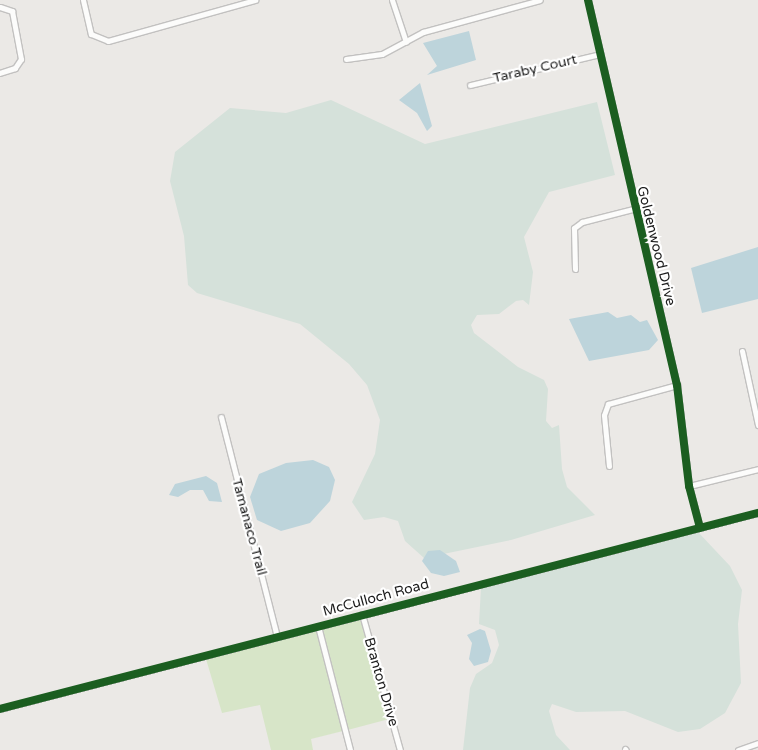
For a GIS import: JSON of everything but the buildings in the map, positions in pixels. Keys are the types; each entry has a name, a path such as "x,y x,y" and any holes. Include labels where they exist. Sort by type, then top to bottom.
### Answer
{"street":[{"path":"0,73 15,68 21,59 12,11 3,7 4,0"},
{"path":"83,0 91,34 108,41 242,2 255,0"},
{"path":"392,0 406,42"},
{"path":"346,59 382,54 423,32 540,0"},
{"name":"Goldenwood Drive","path":"588,0 634,209 677,385 689,486 700,528"},
{"name":"Taraby Court","path":"470,84 600,54"},
{"path":"575,269 574,228 582,222 634,209"},
{"path":"742,351 758,425"},
{"path":"609,466 604,415 608,404 677,385"},
{"name":"Tamanaco Trail","path":"222,417 277,637"},
{"path":"689,486 758,469"},
{"name":"McCulloch Road","path":"0,709 758,513"},
{"name":"Branton Drive","path":"362,614 400,750"},
{"path":"318,626 350,750"},
{"path":"738,750 758,743"}],"green space":[{"path":"360,618 387,719 348,730 320,629"},
{"path":"316,630 343,731 311,739 313,750 271,750 260,705 222,713 206,659"}],"shaded area":[{"path":"331,100 425,144 597,102 615,175 549,192 524,237 533,272 529,305 523,300 516,301 499,314 477,315 471,325 474,333 518,367 544,380 548,389 546,421 552,428 559,425 562,469 567,487 595,515 511,540 424,558 405,541 398,521 384,517 364,520 352,502 375,454 380,420 367,385 349,364 300,324 197,293 188,285 184,236 170,181 175,152 230,108 286,113"},
{"path":"698,532 730,566 742,590 738,624 741,683 725,713 700,729 678,732 625,711 576,712 552,704 549,711 556,735 570,750 463,750 470,688 476,674 492,663 499,645 495,630 479,624 481,587"}],"water":[{"path":"469,31 476,60 427,75 437,66 423,43"},
{"path":"420,83 432,126 427,131 417,113 399,100"},
{"path":"758,247 758,299 702,313 691,268"},
{"path":"608,312 617,318 631,315 640,322 647,320 658,340 649,350 589,361 569,319"},
{"path":"313,460 329,467 335,480 330,501 310,523 281,531 257,520 250,497 259,474 286,463"},
{"path":"206,476 217,483 222,502 209,501 203,490 190,490 178,497 169,495 175,484"},
{"path":"440,550 456,561 460,572 444,576 431,573 422,561 428,551"},
{"path":"480,629 485,631 491,651 488,662 474,666 469,659 472,643 467,635"}],"cycle path":[{"path":"588,0 677,385 689,486 700,528"},
{"path":"0,709 758,513"}]}
